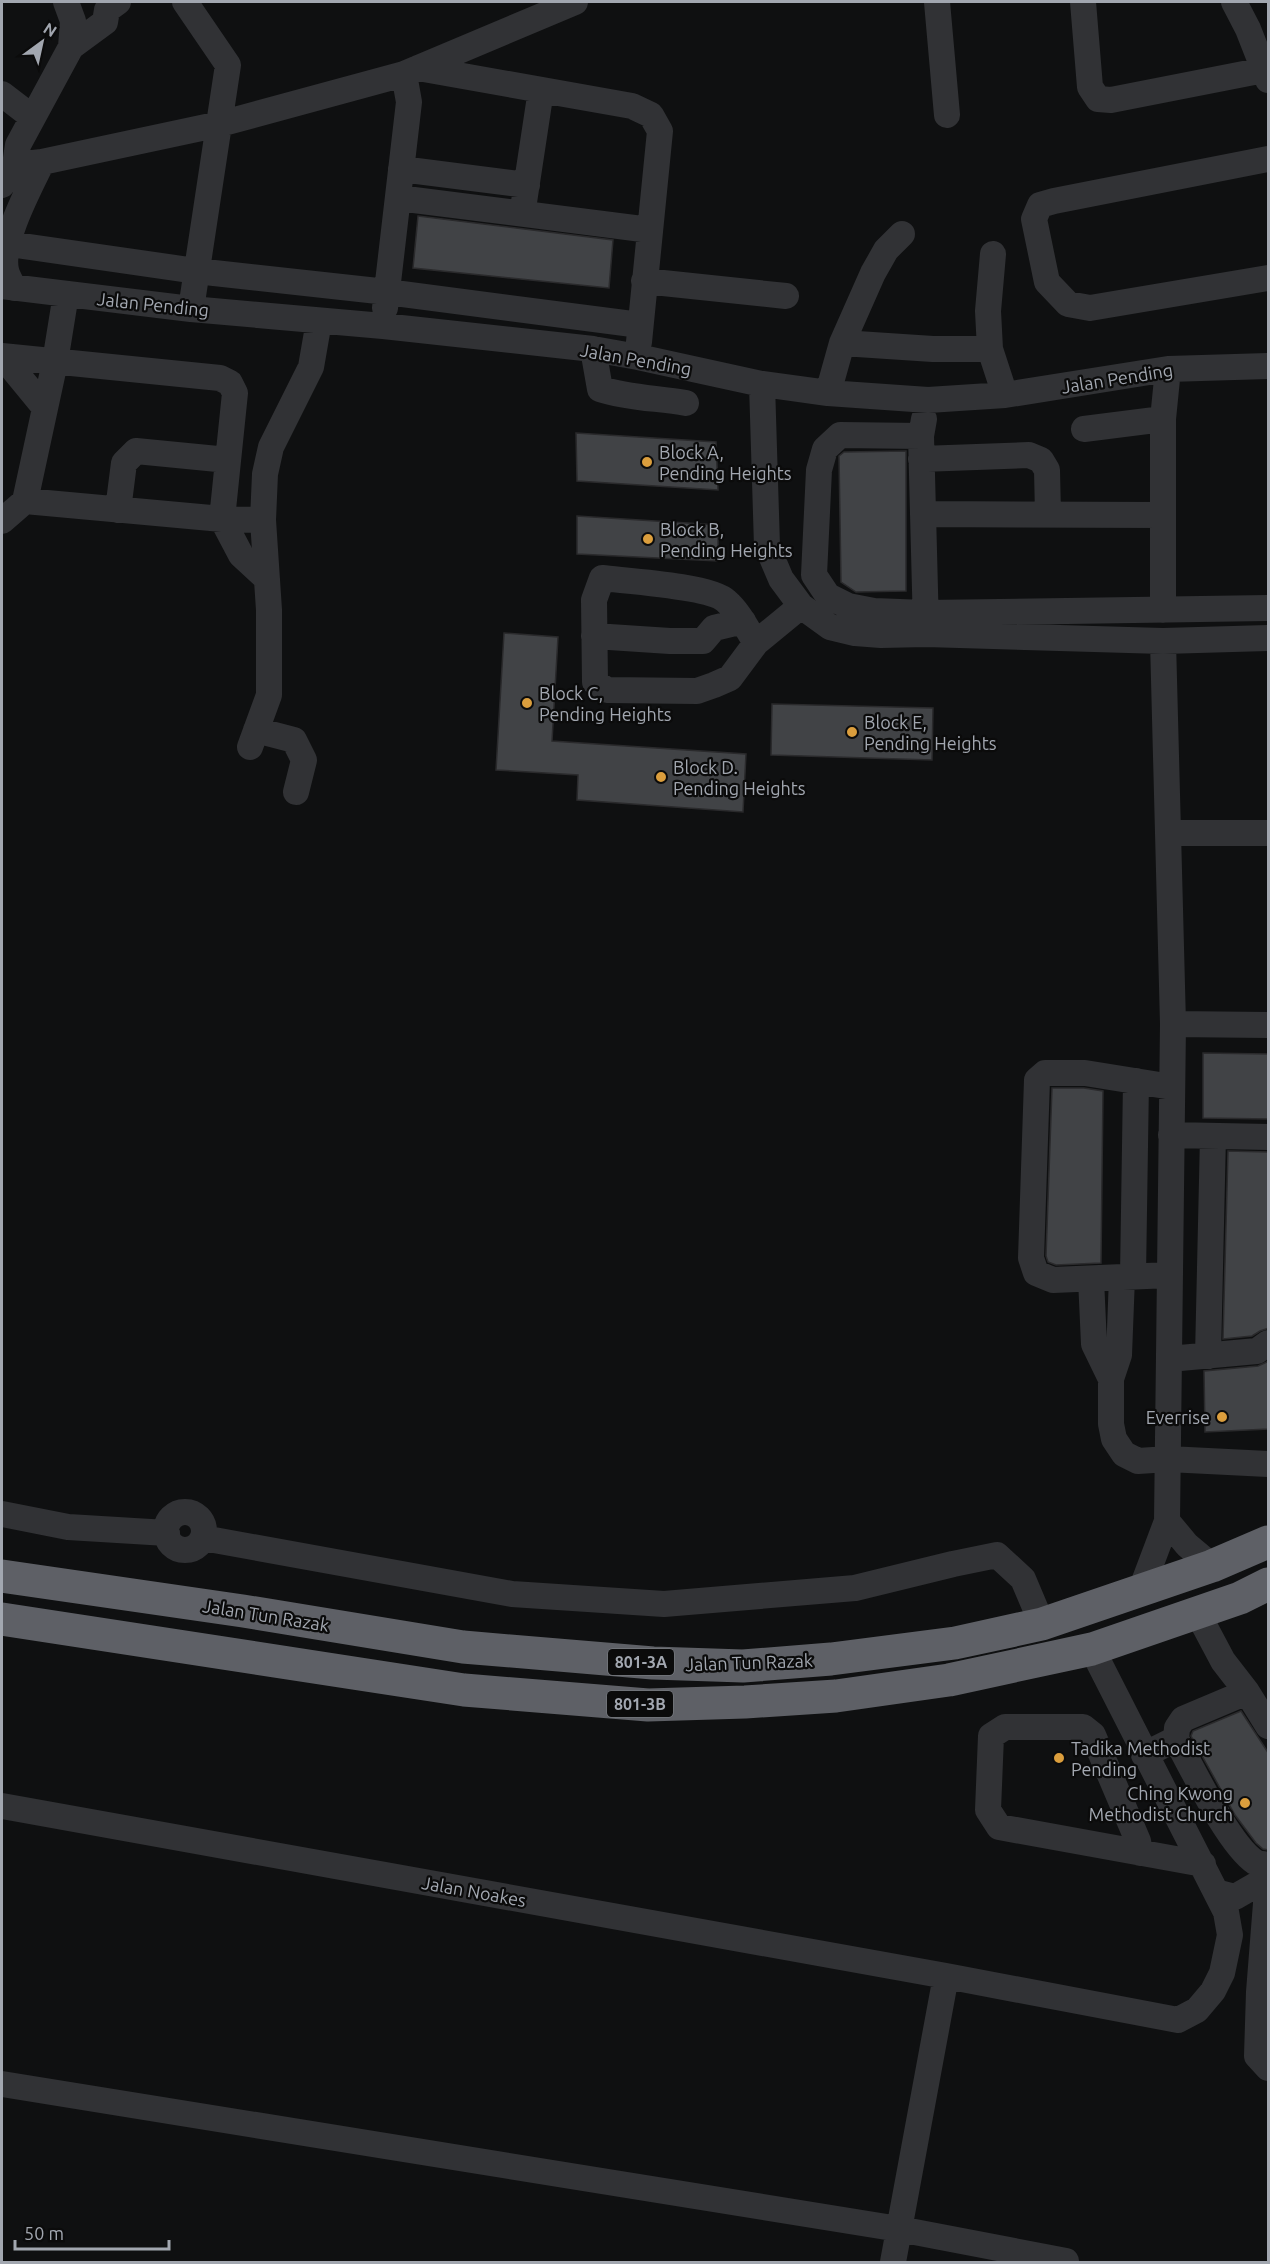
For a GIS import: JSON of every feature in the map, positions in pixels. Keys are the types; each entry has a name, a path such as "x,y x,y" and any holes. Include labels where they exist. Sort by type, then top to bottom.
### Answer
{"highway":[{"name":"Jalan Tun Razak","path":"2,1576 243,1611 463,1647 653,1663 743,1666 831,1659 955,1643 1042,1624 1212,1566 1269,1542"},
{"name":"801-3B","path":"2,1619 464,1690 648,1705 836,1696 949,1680 1092,1649 1240,1598 1269,1584"}],"street":[{"path":"66,2 73,21 71,47"},
{"path":"185,2 228,65 191,309"},
{"path":"938,2 947,115"},
{"path":"1083,2 1090,87 1098,99 1111,100 1266,75 1234,2"},
{"path":"8,165 42,162 219,124 411,71 568,3"},
{"path":"8,165 71,47 105,22 107,17 104,4"},
{"path":"411,71 632,106 651,115 660,131 638,357"},
{"path":"383,326 411,71"},
{"path":"523,213 541,90"},
{"path":"2,94 32,117"},
{"path":"1269,159 1054,201 1040,205 1034,219 1047,282 1068,304 1090,308 1269,278"},
{"path":"8,287 5,243 25,194 42,162"},
{"path":"401,169 527,184"},
{"path":"398,198 650,230"},
{"path":"828,393 842,343 873,273 886,250 902,234"},
{"path":"5,243 196,271 387,292 640,325"},
{"path":"993,254 988,311 990,349 1005,395"},
{"path":"644,281 786,296"},
{"name":"Jalan Pending","path":"8,287 191,309 383,326 593,349 762,384 828,393 928,400 1005,395 1168,369 1269,366"},
{"path":"2,521 25,501 55,363 66,294"},
{"path":"296,792 304,760 294,740 253,738 269,695 269,610 263,520 266,474 271,447 311,367 319,321"},
{"path":"842,343 933,349 990,349"},
{"path":"593,349 600,389 625,397 657,398 686,403"},
{"path":"2,356 220,378 230,383 235,393 222,519 241,555 267,579"},
{"path":"2,356 45,408"},
{"path":"1163,610 1163,419 1168,369"},
{"path":"762,384 767,546 781,579 801,606 830,627 855,633 926,623 1163,610 1269,608"},
{"path":"926,623 921,447 928,400"},
{"path":"1084,429 1163,419"},
{"path":"1048,514 1047,470 1041,460 1029,455 921,447 840,435 825,449 819,470 814,575 828,596 848,606 926,623 1163,640 1269,638"},
{"path":"118,510 124,464 136,451 228,460"},
{"path":"25,501 222,519 263,520"},
{"path":"923,514 1162,516"},
{"path":"756,643 743,621 725,599 688,588 602,578 594,600 595,682 607,690 697,691 730,678 756,643 801,606"},
{"path":"594,636 703,641 714,628 743,621"},
{"path":"1141,1590 1167,1521 1173,1024 1163,640"},
{"path":"1168,832 1269,833"},
{"path":"1173,1024 1269,1025"},
{"path":"1170,1275 1053,1280 1036,1273 1031,1258 1037,1080 1044,1073 1085,1073 1172,1087"},
{"path":"1136,1081 1128,1276 1119,1355 1111,1379 1111,1424 1114,1440 1125,1454 1138,1461 1168,1459 1269,1464"},
{"path":"1172,1135 1269,1137"},
{"path":"1208,1356 1213,1136"},
{"path":"1091,1279 1094,1344 1111,1379"},
{"path":"1169,1359 1257,1351 1269,1343"},
{"path":"2,1514 68,1527 167,1533 169,1522 173,1517 184,1512 196,1516 204,1526 203,1538 512,1594 664,1604 855,1588 953,1563 997,1555 1023,1579 1042,1624"},
{"path":"1167,1521 1187,1545 1212,1566"},
{"path":"1197,1612 1223,1661 1269,1726"},
{"path":"1092,1649 1144,1755 1203,1864 1226,1912 1230,1935 1263,1938"},
{"path":"1247,1692 1183,1719 1176,1739 1224,1824 1240,1847 1255,1862 1269,1865"},
{"path":"1140,1853 1138,1841 1093,1735 1083,1727 1005,1727 991,1736 988,1810 999,1827 1140,1853 1203,1864"},
{"path":"1144,1755 1176,1739"},
{"name":"Jalan Noakes","path":"2,1806 1178,2020 1197,2010 1213,1991 1222,1973 1230,1935"},
{"path":"1216,1892 1235,1897 1268,1878"},
{"path":"1268,1878 1257,2056 1269,2068"},
{"path":"893,2262 946,1976"},
{"path":"2,2084 898,2229 1066,2261"}],"building":[{"path":"418,216 613,240 609,288 413,268"},
{"name":"Block A, Pending Heights","path":"576,433 716,442 718,490 577,481"},
{"path":"906,451 906,591 856,592 841,582 839,456 844,452"},
{"name":"Block B, Pending Heights","path":"577,516 718,525 718,561 577,554"},
{"path":"504,633 558,637 552,741 746,754 743,812 577,800 578,775 496,770"},
{"name":"Block E, Pending Heights","path":"772,704 933,708 932,760 771,755"},
{"path":"1203,1053 1269,1054 1269,1119 1203,1118"},
{"path":"1052,1088 1084,1088 1103,1091 1101,1263 1056,1265 1048,1262 1046,1256"},
{"path":"1228,1151 1269,1152 1269,1328 1252,1336 1223,1339"},
{"path":"1269,1361 1269,1429 1205,1432 1204,1371 1258,1366"},
{"name":"Ching Kwong Methodist Church","path":"1241,1711 1269,1754 1269,1850 1263,1849 1256,1843 1235,1815 1191,1736 1193,1731"}],"place":[{"name":"Block A, Pending Heights","path":"647,462"},
{"name":"Block B, Pending Heights","path":"648,539"},
{"name":"Block C, Pending Heights","path":"527,703"},
{"name":"Block E, Pending Heights","path":"852,732"},
{"name":"Block D. Pending Heights","path":"661,777"},
{"name":"Everrise","path":"1222,1417"},
{"name":"Tadika Methodist Pending","path":"1059,1758"},
{"name":"Ching Kwong Methodist Church","path":"1245,1803"}]}
